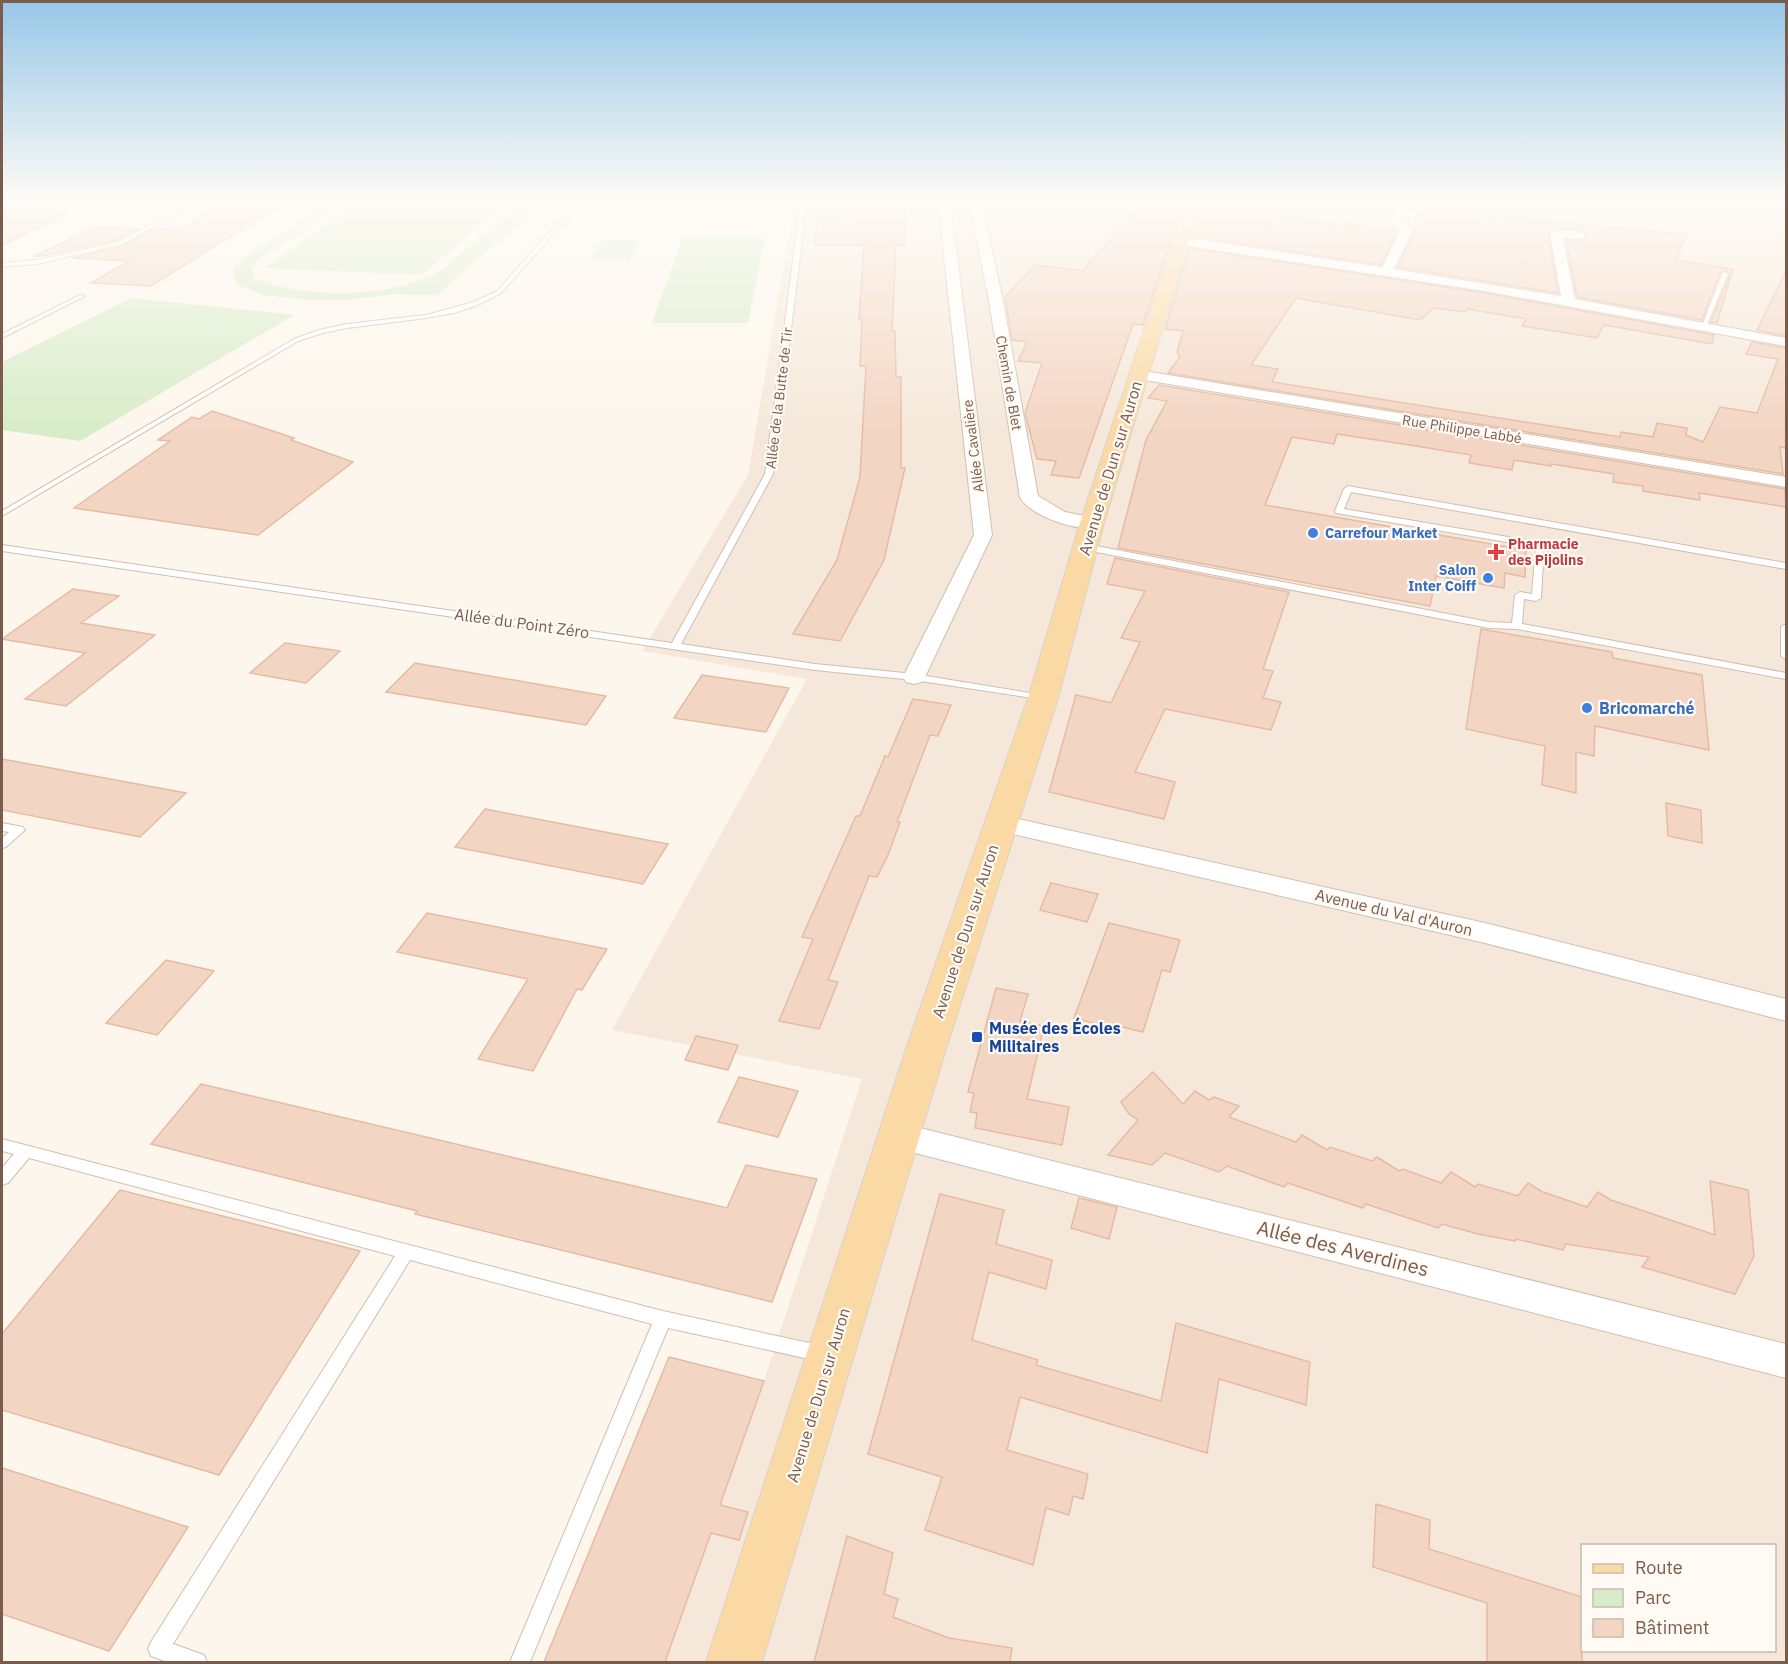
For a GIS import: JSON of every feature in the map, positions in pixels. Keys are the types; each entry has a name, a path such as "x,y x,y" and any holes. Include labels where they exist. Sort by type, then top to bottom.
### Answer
{"main road":[{"name":"Avenue de Dun sur Auron","path":"734,1662 925,1052 1043,698 1089,535 1169,278"}],"street":[{"name":"Allée Cavalière","path":"914,677 984,535 953,278"},
{"name":"Chemin de Blet","path":"991,278 1029,498 1040,508 1089,535"},
{"path":"1427,278 1704,325 1786,342"},
{"path":"1564,278 1569,301"},
{"name":"Rue Philippe Labbé","path":"1138,375 1786,482"},
{"name":"Avenue du Val d'Auron","path":"1000,823 1485,933 1786,1010"},
{"name":"Allée des Averdines","path":"900,1136 1786,1361"}],"lane":[{"path":"2,514 305,336 333,327 443,314 484,302 499,292 512,278"},
{"name":"Allée de la Butte de Tir","path":"676,645 770,474 794,278"},
{"path":"1704,325 1723,278"},
{"path":"2,336 82,296"},
{"path":"1517,626 1520,595 1536,597 1541,545 1340,512 1348,489 1786,566"},
{"path":"1089,535 1489,625 1517,626 1786,676"},
{"name":"Allée du Point Zéro","path":"2,548 815,667 914,677 1043,698"},
{"path":"1786,627 1786,656"},
{"path":"2,827 19,830 2,844"},
{"path":"2,1145 663,1318 830,1356"},
{"path":"2,1178 25,1152"},
{"path":"197,1662 158,1649 406,1252"},
{"path":"520,1662 663,1318"}],"shaded area":[{"path":"782,278 1786,278 1786,1662 665,1662 764,1381 862,1079 612,1030 807,679 642,651 748,475"}],"green space":[{"path":"234,278 254,278 299,290 352,293 404,285 428,278 457,278 437,295 396,294 347,300 307,300 262,295 236,284"},
{"path":"668,278 757,278 748,323 652,323"},
{"path":"131,298 294,315 80,441 2,430 2,362"}],"building":[{"path":"100,278 164,278 151,286 91,283"},
{"path":"862,278 894,278 892,331 895,331 896,377 901,377 901,468 905,468 884,560 840,641 793,634 837,560 860,477 866,366 860,366 862,320 859,320"},
{"path":"1023,278 1159,278 1143,325 1133,324 1079,478 1051,475 1056,461 1037,459 1025,413 1042,363 1018,361 1027,342 1012,340 1005,297"},
{"path":"1180,278 1383,278 1484,293 1714,335 1712,344 1604,325 1597,338 1522,326 1526,319 1467,309 1465,312 1434,308 1420,320 1296,298 1251,365 1278,369 1272,382 1620,437 1621,432 1653,437 1657,423 1687,428 1686,435 1703,442 1720,407 1757,413 1778,359 1746,354 1752,342 1786,348 1786,448 1780,447 1783,474 1168,373 1180,357 1177,352 1183,331 1165,329"},
{"path":"1463,278 1555,278 1558,293"},
{"path":"1573,278 1718,278 1702,320 1577,297"},
{"path":"1729,278 1730,278 1717,323 1711,322"},
{"path":"1783,278 1786,278 1786,336 1757,330"},
{"path":"1159,385 1785,489 1786,507 1699,493 1700,500 1643,491 1643,486 1613,482 1614,474 1551,464 1551,466 1514,460 1512,470 1469,463 1471,455 1337,434 1334,444 1292,437 1265,505 1526,550 1525,577 1505,573 1504,588 1436,576 1430,606 1118,548 1146,440 1167,401 1148,398"},
{"path":"212,411 294,438 291,440 353,462 258,535 74,508 170,441 158,440 192,417 199,419"},
{"path":"1115,558 1289,592 1263,669 1273,671 1263,698 1281,702 1271,730 1165,709 1135,772 1175,782 1164,819 1049,792 1076,695 1111,703 1140,642 1121,638 1145,591 1107,584"},
{"path":"73,589 119,596 81,623 155,635 66,706 25,699 85,653 2,639"},
{"name":"Bricomarché","path":"1481,629 1612,652 1613,658 1702,675 1709,750 1595,726 1594,756 1576,752 1576,793 1542,785 1545,746 1466,729"},
{"path":"285,643 340,651 306,683 250,673"},
{"path":"415,663 606,696 586,725 386,692"},
{"path":"702,675 789,688 766,732 674,718"},
{"path":"913,699 951,705 938,736 930,735 897,822 900,822 888,855 877,877 869,876 828,980 838,982 819,1029 779,1021 813,939 802,937 856,816 860,816 885,756 888,757"},
{"path":"2,759 186,793 140,837 2,810"},
{"path":"1666,803 1701,810 1702,843 1668,836"},
{"path":"485,809 668,844 643,884 455,847"},
{"path":"1051,883 1098,894 1087,922 1040,910"},
{"path":"427,913 607,949 582,990 577,989 533,1071 478,1059 528,979 397,952"},
{"path":"1109,923 1180,940 1170,972 1162,970 1143,1032 1119,1026 1118,1030 1074,1018"},
{"path":"166,960 214,971 157,1035 106,1023"},
{"path":"996,988 1028,994 1020,1021 1044,1026 1027,1099 1069,1107 1062,1145 975,1128 977,1113 970,1112 974,1093 968,1092"},
{"path":"696,1036 738,1045 728,1070 685,1060"},
{"path":"1153,1072 1183,1104 1195,1091 1209,1100 1214,1097 1239,1106 1229,1117 1296,1142 1302,1135 1327,1150 1330,1147 1372,1161 1377,1157 1399,1171 1403,1169 1441,1183 1451,1172 1475,1187 1478,1184 1518,1196 1528,1183 1543,1192 1587,1207 1598,1192 1611,1200 1715,1235 1710,1181 1748,1190 1754,1256 1735,1294 1642,1267 1649,1257 1566,1244 1563,1250 1516,1239 1515,1241 1478,1234 1442,1224 1438,1228 1366,1204 1363,1208 1288,1183 1284,1187 1227,1166 1219,1172 1165,1153 1152,1165 1108,1155 1138,1120 1129,1114 1121,1102"},
{"path":"739,1077 798,1091 778,1137 718,1122"},
{"path":"201,1084 727,1208 746,1165 817,1179 772,1302 415,1214 417,1211 151,1144"},
{"path":"120,1190 360,1251 219,1475 2,1410 2,1334"},
{"path":"940,1194 1004,1210 996,1244 1052,1260 1046,1289 989,1272 972,1340 1038,1360 1036,1365 1161,1401 1176,1323 1310,1362 1306,1405 1219,1379 1207,1453 1020,1397 1007,1450 1088,1474 1083,1499 1073,1496 1069,1515 1046,1508 1033,1565 925,1530 942,1477 868,1454"},
{"path":"1079,1198 1117,1207 1109,1239 1071,1228"},
{"path":"669,1357 764,1381 720,1505 748,1512 739,1540 711,1533 665,1662 544,1662"},
{"path":"2,1468 188,1527 109,1651 2,1614"},
{"path":"1376,1504 1430,1520 1429,1549 1581,1597 1582,1662 1487,1662 1487,1603 1373,1567"},
{"path":"847,1536 893,1553 884,1594 898,1599 893,1617 949,1638 1012,1648 1010,1662 814,1662"}],"place":[{"name":"Carrefour Market","path":"1313,533"},
{"name":"Pharmacie des Pijolins","path":"1496,552"},
{"name":"Salon Inter Coiff","path":"1488,578"},
{"name":"Bricomarché","path":"1587,708"},
{"name":"Musée des Écoles Militaires","path":"977,1037"}]}
